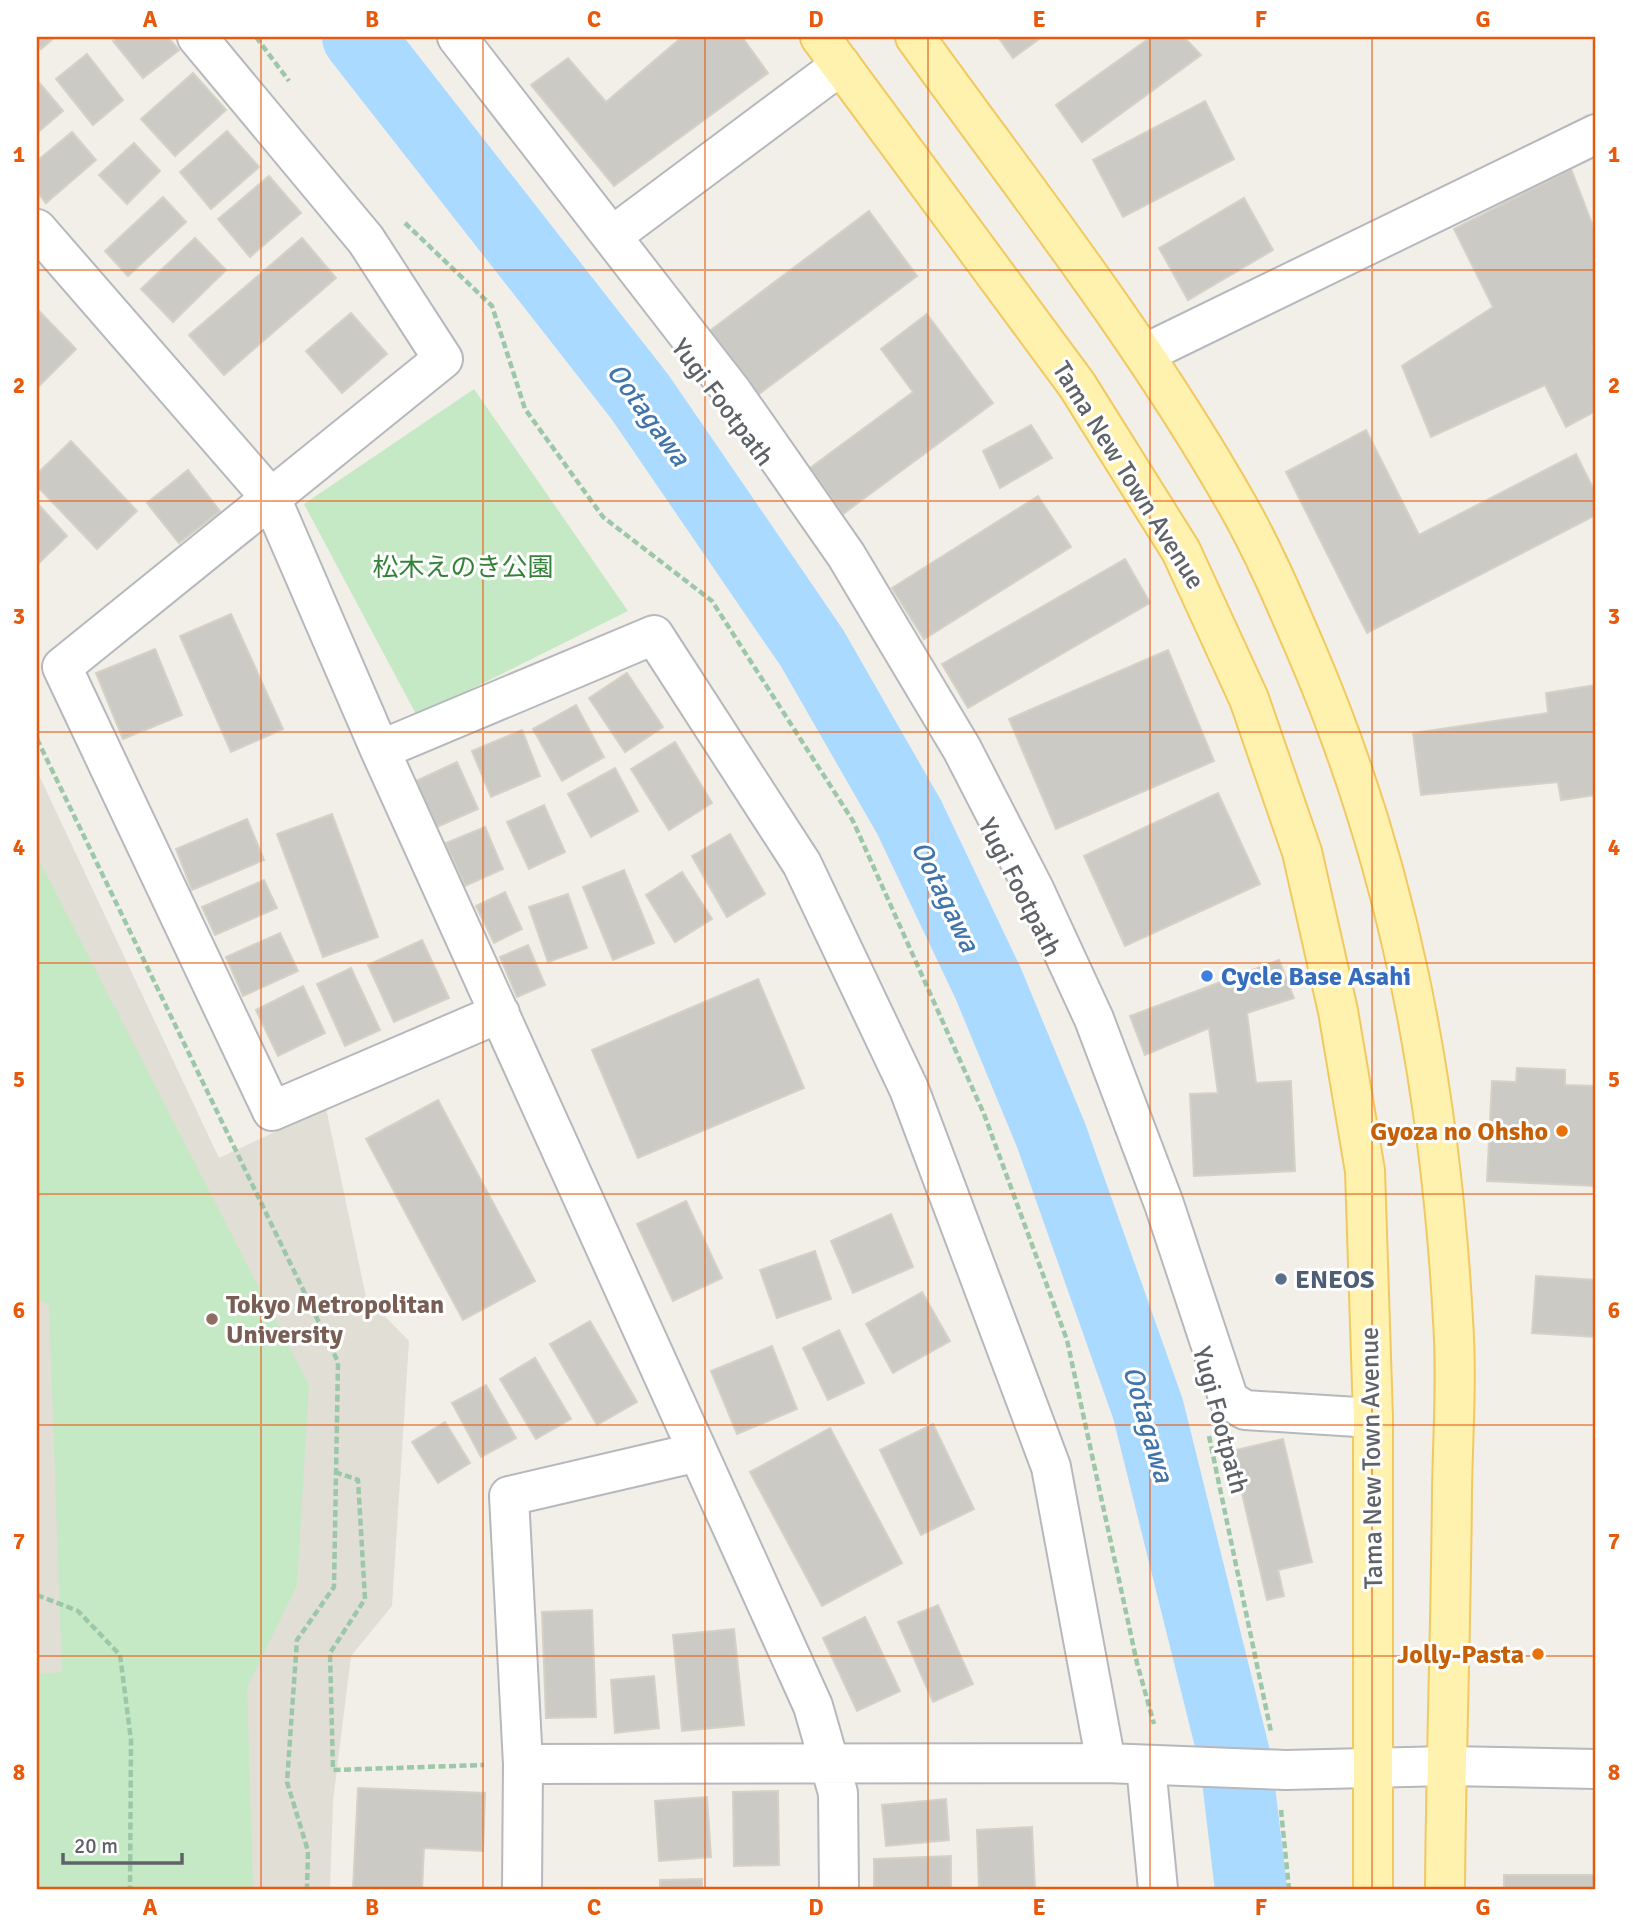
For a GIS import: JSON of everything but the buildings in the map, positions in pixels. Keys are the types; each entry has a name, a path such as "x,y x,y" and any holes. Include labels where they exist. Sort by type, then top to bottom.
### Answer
{"main road":[{"path":"915,37 1144,354 1239,508 1277,582 1348,751 1377,842 1406,953 1428,1066 1444,1196 1454,1325 1445,1889"},
{"name":"Tama New Town Avenue","path":"830,51 1077,384 1181,551 1249,699 1302,852 1338,1011 1364,1171 1373,1418 1373,1889"}],"street":[{"path":"197,37 366,240 443,359 62,667 272,1111 499,1013"},
{"path":"457,37 733,393 846,555 968,761 1034,889 1117,1076 1164,1204 1228,1400 1245,1410 1373,1418"},
{"path":"612,236 830,51"},
{"path":"1144,354 1596,134"},
{"path":"37,229 271,498 380,750 813,1706 838,1793 839,1889"},
{"path":"380,750 654,635 802,864 909,1088 1051,1468 1106,1763"},
{"path":"522,1889 523,1764 509,1496 698,1452"},
{"path":"523,1764 1106,1763 1273,1768 1447,1766 1596,1769"},
{"path":"1158,1889 1162,1766"}],"path":[{"path":"37,739 338,1362 334,1587 297,1640 287,1782 308,1851 307,1889"},
{"name":"Yugi Footpath","path":"1208,1434 1266,1700 1289,1889"},
{"path":"335,1472 358,1480 365,1599 330,1653 333,1770 523,1764"},
{"path":"37,1595 78,1611 120,1655 131,1740 130,1889"}],"shaded area":[{"name":"Tokyo Metropolitan University","path":"37,771 219,1158 326,1108 366,1297 409,1341 392,1606 351,1656 333,1801 330,1889 37,1889"}],"green space":[{"name":"松木えのき公園","path":"474,389 628,611 417,716 304,504"},
{"name":"Tokyo Metropolitan University","path":"37,856 309,1385 297,1585 247,1688 253,1889 37,1889 37,1674 62,1672 49,1305 37,1299"}],"waterway":[{"name":"Ootagawa","path":"358,37 640,397 812,648 909,817 988,983 1051,1135 1148,1409 1236,1763 1251,1889"}],"place":[{"name":"Cycle Base Asahi","path":"1207,976"},
{"name":"Gyoza no Ohsho","path":"1562,1131"},
{"name":"ENEOS","path":"1281,1279"},
{"name":"Tokyo Metropolitan University","path":"212,1319"},
{"name":"Jolly-Pasta","path":"1538,1654"}]}
